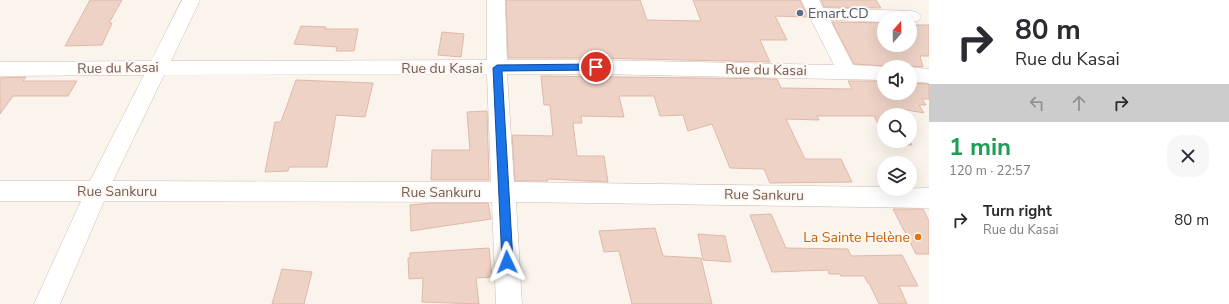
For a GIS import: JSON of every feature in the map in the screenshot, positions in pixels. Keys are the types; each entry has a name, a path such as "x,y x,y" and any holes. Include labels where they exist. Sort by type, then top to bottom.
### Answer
{"street":[{"path":"47,304 97,191 191,0"},
{"path":"496,0 497,68 509,304"},
{"path":"813,7 877,13"},
{"path":"813,7 847,72"},
{"name":"Rue du Kasai","path":"0,69 611,68 877,73"},
{"path":"917,75 929,76"},
{"name":"Rue Sankuru","path":"0,191 504,192 929,198"}],"building":[{"path":"90,0 122,0 109,23 112,23 102,45 65,46"},
{"path":"506,0 640,0 647,20 701,21 693,0 800,0 808,17 775,16 787,40 760,40 770,62 596,58 508,58"},
{"path":"821,0 876,0 881,8 824,7"},
{"path":"832,22 877,23 877,52 917,52 917,25 929,25 929,56 920,56 923,67 917,67 917,60 877,60 877,65 854,64"},
{"path":"301,26 326,27 325,29 358,29 354,51 336,51 337,47 294,44"},
{"path":"442,32 464,34 461,57 438,55"},
{"path":"541,76 777,79 781,88 852,89 848,81 877,81 877,100 917,100 917,83 929,84 929,99 922,99 926,105 919,105 924,113 917,112 917,108 877,108 877,122 874,116 817,116 819,120 786,119 805,159 841,159 852,182 770,183 764,169 730,168 712,124 688,131 683,115 660,116 654,96 619,96 624,117 581,116 582,123 573,123 577,156 604,156 608,182 548,179 548,181 515,181 512,135 553,136 550,105 544,105"},
{"path":"26,77 23,81 77,81 68,96 13,96 0,114 0,78"},
{"path":"296,80 373,83 365,117 336,115 327,167 289,167 288,171 265,172 275,122 281,122"},
{"path":"487,111 489,180 431,180 432,150 470,150 467,112"},
{"path":"431,203 488,203 491,219 411,231 410,205"},
{"name":"La Sainte Helène","path":"893,209 923,209 929,221 929,254 916,254"},
{"path":"771,214 786,248 848,249 851,256 902,255 918,286 899,286 907,304 879,304 864,276 841,276 840,274 829,274 828,270 772,272 750,215"},
{"path":"655,228 663,256 701,258 712,304 632,304 619,251 604,252 599,231"},
{"path":"698,234 725,236 731,262 703,260"},
{"path":"489,248 492,277 476,278 479,304 422,302 423,278 409,279 408,258 410,258 410,253"},
{"path":"282,269 312,272 304,304 272,304"}],"place":[{"name":"Emart.CD","path":"800,13"},
{"name":"La Sainte Helène","path":"918,237"}],"route":[{"path":"507,262 497,68 596,67"}]}
